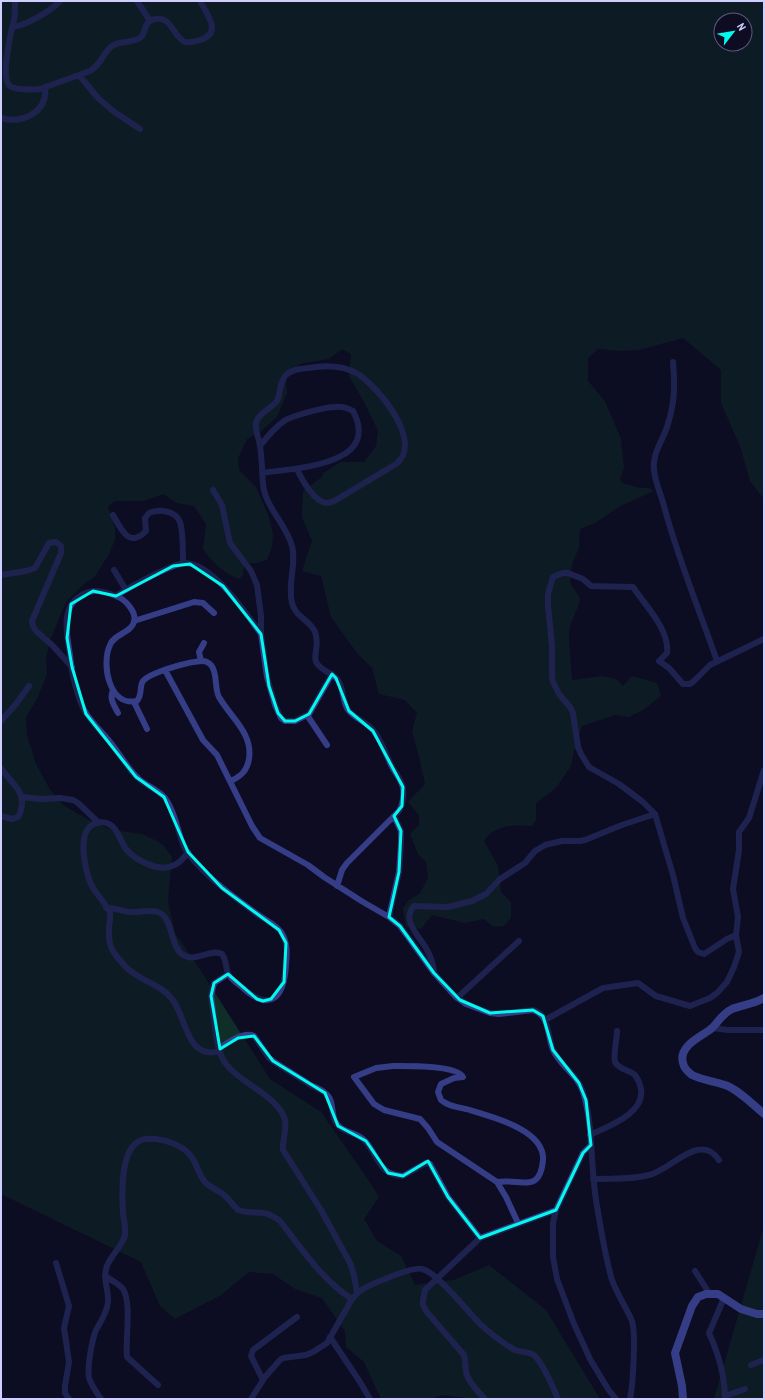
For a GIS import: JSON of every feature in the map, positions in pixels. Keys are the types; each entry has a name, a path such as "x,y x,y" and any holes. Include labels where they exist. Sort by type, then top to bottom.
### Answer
{"street":[{"path":"15,1 14,18 6,63 6,79 7,84 10,87 32,90 80,75 97,67 111,46 116,43 139,39 143,34 144,28 150,21 158,19 165,21 171,25 183,41 199,41 208,37 213,31 213,25 200,1"},
{"path":"12,27 22,25 52,8 60,1"},
{"path":"137,1 150,21"},
{"path":"80,75 98,98 113,111 140,129"},
{"path":"1,118 6,120 29,117 36,113 46,95 45,87"},
{"path":"673,362 675,386 674,401 666,428 654,456 654,470 678,555 717,661"},
{"path":"298,469 301,478 312,494 318,499 327,503 336,500 396,464 402,458 404,452 402,427 379,394 358,374 342,368 330,366 297,370 288,374 282,382 276,401 258,419 256,425 266,495 292,545 294,556 291,578 292,605 302,618 308,622 315,633 317,644 315,653 317,663 332,674 340,684 349,711 373,730 403,787 404,798 402,806 347,863 342,870 337,886"},
{"path":"260,446 274,429 290,418 335,407 345,407 353,411 357,422 357,442 350,451 317,465 298,469 262,473"},
{"path":"213,490 222,506 230,542 251,571 257,585 261,616 261,634 267,677 275,705 281,718 289,722 302,719 307,715 313,708 332,674"},
{"path":"113,515 127,537 131,539 142,536 146,531 145,518 149,513 159,511 168,512 174,515 180,523 183,563"},
{"path":"1,575 35,568 49,543 56,542 61,546 61,553 32,621 36,631 52,645 72,667"},
{"path":"116,596 173,566 183,563 196,566 215,578 236,600 261,634"},
{"path":"114,570 126,590"},
{"path":"736,935 704,954 698,952 683,918 673,875 655,814 643,802 619,784 589,767 581,754 570,707 555,686 552,677 548,594 552,579 556,575 563,573 568,573 583,579 591,586 633,587 656,618 667,642 666,653 659,661 669,668 683,684 690,684 710,665 764,638"},
{"path":"106,908 115,908 127,912 155,911 161,913 165,918 174,942 181,954 186,957 193,958 219,952 224,956 228,974 250,995 257,999 263,1001 271,999 277,995 281,989 284,982 287,952 286,943 279,930 222,888 206,874 184,846 169,805 164,797 142,782 128,768 109,741 86,714 80,700 72,667 67,626 68,611 71,604 82,594 93,590 99,590 116,596 127,603 134,617 134,621"},
{"path":"214,613 203,603 194,602 134,621 129,629 112,641 107,653 108,676 113,690 123,700 134,702 137,701 141,694 141,684 143,681 165,670 201,661 205,661 213,666 216,691 223,704 247,738 249,746 250,754 247,766 240,776 231,781"},
{"path":"201,661 199,652 204,642"},
{"path":"165,670 203,740 217,755 252,826 260,838 308,865 324,878 389,917 400,926 434,973 457,998 475,1009 490,1013 499,1014 533,1010 537,1011 543,1016 553,1050 560,1061 575,1077 583,1090 588,1112 593,1178 597,1206 611,1274 633,1325 633,1375 630,1399"},
{"path":"1,720 16,704 29,686"},
{"path":"113,690 110,696 118,713"},
{"path":"134,702 148,729"},
{"path":"307,715 327,745"},
{"path":"1,768 18,789 22,797 20,814 18,817 12,819 1,816"},
{"path":"545,1020 603,988 638,983 659,997 690,1006 696,1005 717,993 727,982 739,952 736,935 738,917 733,889 739,850 739,832 749,818 764,770"},
{"path":"22,797 74,800 98,822"},
{"path":"434,973 426,948 410,923 410,912 414,906 448,907 472,901 486,894 500,879 524,863 535,851 545,845 562,841 585,840 655,814"},
{"path":"389,917 399,872 401,844 401,831 394,816"},
{"path":"188,852 181,861 173,866 162,867 153,865 138,858 129,851 113,827 105,822 98,822 90,827 86,832 84,844 85,867 89,880 110,913 109,942 118,958 132,973 158,987 171,998 195,1046 206,1052 216,1052 238,1038 250,1034 254,1036 269,1058 325,1093 331,1102 335,1121 338,1126 366,1141 382,1168 388,1173 403,1176 426,1163 430,1164 448,1197 480,1238"},
{"path":"457,998 519,941"},
{"path":"228,974 214,983 211,996 221,1056 230,1068 272,1102 284,1115 286,1128 282,1145 283,1150 318,1205 350,1263 357,1293"},
{"path":"764,998 757,1002 732,1009 719,1018 712,1028 697,1037 685,1050 682,1060 684,1066 693,1075 733,1088 764,1114"},
{"path":"712,1028 728,1030 764,1030"},
{"path":"590,1135 631,1113 640,1102 642,1093 639,1081 635,1075 617,1066 615,1063 614,1059 617,1031"},
{"path":"497,1182 504,1180 527,1183 536,1180 539,1177 541,1169 543,1155 542,1151 536,1141 522,1130 494,1118 444,1103 438,1092 441,1084 454,1078 463,1077 461,1074 454,1071 435,1068 393,1066 376,1068 354,1077 374,1104 384,1110 420,1119 437,1142 497,1182 518,1223"},
{"path":"101,1399 90,1381 90,1362 95,1334 104,1316 108,1301 105,1276 107,1265 120,1247 124,1236 123,1192 127,1159 130,1149 138,1140 151,1138 169,1142 187,1151 193,1157 204,1181 208,1185 223,1194 238,1210 268,1213 280,1221 329,1282 352,1300"},
{"path":"591,1145 583,1153 556,1210 553,1223 553,1257 557,1279 574,1324 590,1359 608,1389 616,1399"},
{"path":"593,1178 651,1175 664,1170 693,1151 699,1149 712,1152 719,1160"},
{"path":"485,1399 466,1374 466,1360 464,1355 437,1325 423,1305 423,1294 428,1287 480,1238 556,1210"},
{"path":"56,1263 69,1306 64,1328 69,1362 65,1386 69,1399"},
{"path":"250,1399 263,1380 280,1360 283,1358 295,1357 313,1352 327,1343 357,1293 374,1283 414,1268 423,1269 438,1278 472,1316 491,1334 514,1349 529,1352 536,1357 558,1399"},
{"path":"696,1271 709,1294"},
{"path":"105,1276 122,1288 125,1293 128,1326 126,1346 127,1357 158,1385"},
{"path":"683,1399 675,1353 695,1300 702,1295 718,1294 741,1309 757,1314 764,1314"},
{"path":"724,1298 709,1333 719,1354 725,1386 725,1397 745,1389"},
{"path":"263,1380 251,1356 253,1350 297,1317"},
{"path":"330,1337 370,1399"},
{"path":"751,1365 764,1360"}],"highlighted area":[{"path":"190,564 223,586 261,634 269,686 278,713 285,721 295,721 309,714 332,674 336,678 349,711 373,731 403,787 402,806 394,816 401,831 399,872 389,917 400,926 434,973 460,1000 490,1013 533,1010 543,1016 553,1050 579,1083 586,1100 591,1145 583,1153 556,1210 480,1238 448,1197 428,1161 403,1176 388,1173 366,1141 338,1126 325,1093 273,1061 254,1036 238,1038 220,1049 211,996 214,983 228,974 257,999 263,1001 271,999 284,982 286,943 279,930 222,888 188,852 164,797 136,777 86,714 72,667 67,638 71,604 93,591 116,596 173,566"}],"green space":[{"path":"1,1 764,1 764,499 750,481 740,446 721,403 721,370 683,338 639,350 620,351 598,349 588,358 588,381 605,401 621,439 624,468 620,479 622,483 640,488 648,488 654,491 620,506 595,523 580,529 579,548 572,564 570,583 580,598 570,626 569,637 572,680 603,676 616,679 623,686 632,676 657,683 661,696 643,710 629,717 615,715 582,726 571,766 556,788 536,803 536,820 532,826 506,827 494,831 484,841 498,866 501,892 511,902 511,918 504,926 494,927 484,919 465,923 432,915 421,929 406,927 403,908 409,900 420,893 428,878 426,862 418,854 410,834 419,825 419,815 408,802 425,784 412,731 417,713 405,700 379,694 372,668 357,653 331,617 321,576 302,571 312,541 302,517 303,491 322,477 323,473 341,462 364,462 376,446 378,431 349,376 351,354 342,349 329,359 303,363 286,371 287,393 277,417 260,432 247,439 238,458 239,470 256,487 269,517 273,535 272,547 267,560 257,563 250,563 244,566 243,575 239,579 228,574 219,567 203,549 206,524 194,506 177,503 163,494 144,501 115,501 108,506 115,528 115,540 108,556 95,576 83,585 66,602 50,640 46,659 47,674 37,699 26,717 27,735 36,764 49,788 63,805 85,818 112,830 142,834 157,841 164,846 172,857 168,901 175,933 270,1079 321,1112 367,1178 379,1197 364,1219 377,1241 401,1256 415,1285 454,1280 489,1265 546,1310 600,1399 474,1399 442,1395 430,1399 381,1399 364,1362 346,1347 345,1331 322,1298 295,1289 273,1274 249,1272 221,1295 175,1319 160,1306 141,1262 1,1194"},
{"path":"764,1226 764,1399 714,1399"}]}
